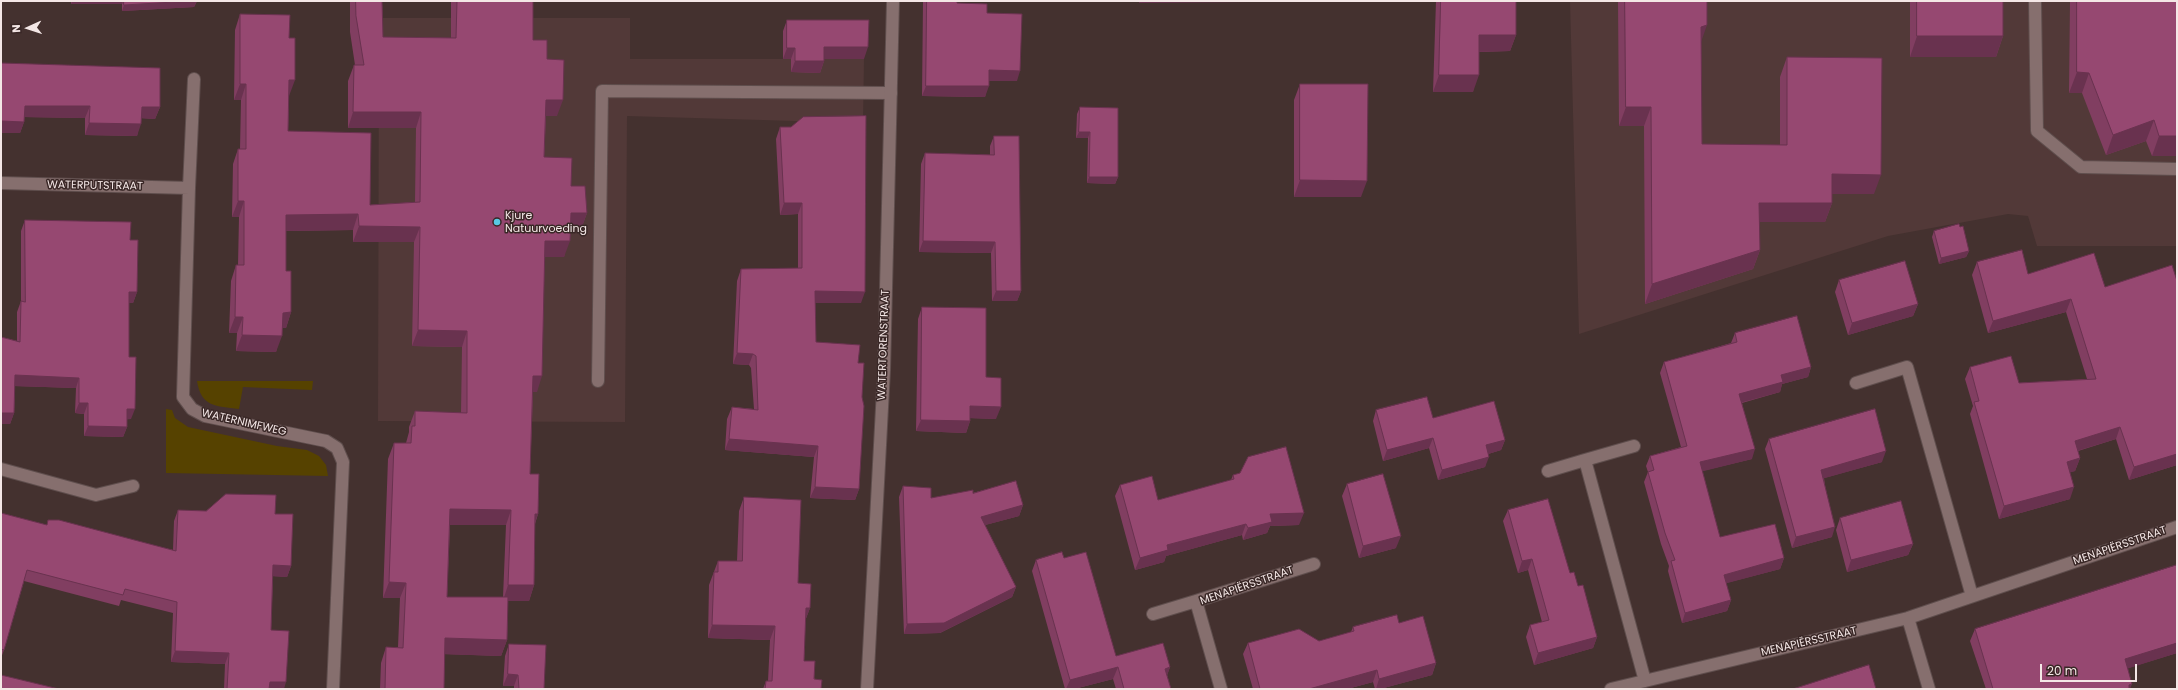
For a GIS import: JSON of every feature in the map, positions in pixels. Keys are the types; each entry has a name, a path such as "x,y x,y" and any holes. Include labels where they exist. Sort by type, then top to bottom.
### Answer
{"street":[{"name":"WATERTORENSTRAAT","path":"867,689 884,370 893,1"},
{"path":"2036,1 2037,131 2081,167 2177,169"},
{"name":"WATERNIMFWEG","path":"194,79 189,188 184,397 192,409 204,416 326,442 337,448 343,462 333,689"},
{"path":"598,381 602,90 891,93"},
{"name":"WATERPUTSTRAAT","path":"1,183 189,188"},
{"path":"1856,383 1907,366 1972,596"},
{"path":"1548,471 1634,446"},
{"path":"1585,460 1645,681"},
{"path":"1,469 96,495 133,486"},
{"name":"MENAPIËRSSTRAAT","path":"1611,689 1908,618 2177,527"},
{"name":"MENAPIËRSSTRAAT","path":"1221,689 1196,601 1314,564"},
{"path":"1153,614 1196,601"},
{"path":"1908,618 1929,689"}],"shaded area":[{"path":"1570,1 2177,1 2177,246 2037,246 2028,216 2008,214 1888,236 1579,334"},
{"path":"379,18 630,18 630,59 864,59 863,123 627,116 625,422 378,421"},
{"path":"197,381 313,381 312,390 243,387 239,409 211,404 202,396"},
{"path":"166,409 172,410 175,418 188,427 277,446 307,450 319,456 326,465 328,476 166,473"}],"building":[{"path":"124,1 191,1 124,5"},
{"path":"356,1 382,1 383,37 456,38 457,1 533,1 533,40 547,40 547,59 564,60 563,100 546,100 544,157 572,158 571,186 585,186 587,213 571,213 570,241 545,241 542,376 533,376 530,474 539,474 538,514 535,514 534,585 508,585 511,510 450,509 447,597 508,597 507,640 445,638 444,689 385,689 386,647 403,648 406,583 389,582 394,443 411,443 412,426 415,426 415,411 467,413 467,331 418,330 420,227 359,226 358,214 286,215 286,271 291,271 291,312 283,313 282,336 242,335 243,317 235,317 236,265 244,265 244,201 238,201 238,149 246,149 246,84 240,84 240,14 290,15 289,38 295,38 295,80 289,80 288,131 371,133 370,205 420,202 421,112 353,112 354,65 364,65 356,16"},
{"path":"927,1 957,1 957,3 987,4 987,13 1022,14 1020,71 989,70 989,86 926,86"},
{"path":"1441,1 1516,1 1516,35 1479,35 1479,75 1439,75"},
{"path":"1625,1 1707,1 1707,25 1701,27 1702,144 1787,145 1787,57 1882,58 1881,175 1832,174 1832,203 1759,203 1760,250 1652,284 1651,107 1626,107"},
{"path":"1917,1 2003,1 2003,36 1917,36"},
{"path":"2077,1 2177,1 2177,136 2159,136 2154,120 2113,135 2089,73 2077,72"},
{"path":"787,20 869,20 868,47 824,47 824,61 795,61 795,48 787,48"},
{"path":"1,63 160,68 160,107 142,107 141,124 89,123 90,106 25,106 24,122 1,121"},
{"path":"1300,84 1368,84 1367,181 1300,180"},
{"path":"1080,107 1118,108 1118,177 1089,177 1090,132 1079,132"},
{"path":"866,116 865,292 815,291 816,342 860,345 858,363 864,363 862,397 864,406 859,489 815,487 818,446 729,439 732,407 758,410 756,356 753,354 737,353 741,269 802,268 802,203 784,203 780,127 791,127 803,117"},
{"path":"994,136 1019,136 1021,291 996,291 995,242 923,241 925,153 994,155"},
{"path":"25,220 131,222 130,240 138,240 137,292 129,292 129,357 136,357 135,409 127,409 127,427 88,426 88,403 79,403 79,378 15,375 14,413 1,413 1,337 20,342 21,301 25,302"},
{"path":"1959,224 1960,227 1963,226 1969,251 1941,258 1934,231"},
{"path":"2022,250 2028,274 2094,253 2105,287 2172,265 2177,281 2177,454 2134,467 2120,427 2075,441 2080,458 2067,462 2074,487 2004,506 1974,402 1979,401 1970,367 2011,356 2019,383 2096,379 2071,299 1993,321 1977,262"},
{"path":"1905,261 1918,304 1852,323 1839,280"},
{"path":"922,307 986,308 986,377 1001,378 1001,407 970,406 970,421 921,420"},
{"path":"1797,316 1811,367 1781,375 1783,382 1739,394 1755,449 1700,462 1720,537 1775,524 1784,558 1724,575 1731,600 1685,613 1671,561 1675,560 1665,533 1648,472 1654,470 1650,456 1687,446 1664,362 1737,342 1735,333"},
{"path":"1427,397 1433,418 1494,401 1505,440 1486,445 1489,457 1442,470 1433,438 1387,450 1376,410"},
{"path":"1875,409 1886,451 1821,470 1835,527 1796,537 1769,439"},
{"path":"1286,447 1304,513 1270,514 1272,522 1248,528 1246,524 1167,545 1168,550 1140,558 1120,485 1152,476 1158,500 1234,479 1233,475 1240,473 1248,457"},
{"path":"1383,474 1401,536 1363,546 1347,484"},
{"path":"1016,481 1023,505 981,517 1016,587 944,623 907,624 903,486 931,488 931,498 973,490 973,493"},
{"path":"226,494 276,495 275,514 293,514 291,566 273,565 271,630 289,631 286,682 270,682 269,689 227,689 229,653 175,651 177,602 125,589 123,595 27,570 4,650 1,649 1,513 47,525 48,520 59,520 176,551 178,510 206,511"},
{"path":"744,497 801,500 798,583 811,584 810,608 806,608 804,661 815,661 814,679 822,680 821,689 765,689 766,681 772,681 775,626 712,625 714,572 718,572 718,561 742,561"},
{"path":"1548,499 1570,573 1574,572 1578,586 1583,585 1597,637 1538,653 1530,625 1549,620 1532,559 1522,561 1508,510"},
{"path":"1901,501 1913,544 1851,560 1840,518"},
{"path":"1062,552 1064,558 1086,552 1116,656 1163,643 1170,667 1165,669 1171,689 1124,689 1118,667 1070,680 1036,560"},
{"path":"2177,565 2177,643 2125,659 2132,684 2129,685 2129,689 1993,689 1975,629"},
{"path":"1397,615 1399,623 1423,616 1436,663 1379,679 1377,670 1309,689 1260,689 1248,643 1299,629 1319,641 1354,631 1353,627"},
{"path":"509,644 546,645 544,689 519,689 518,675 508,674"},
{"path":"1869,665 1876,689 1793,689"},
{"path":"1,675 59,689 1,689"}],"place":[{"name":"Kjure Natuurvoeding","path":"497,222"}]}
